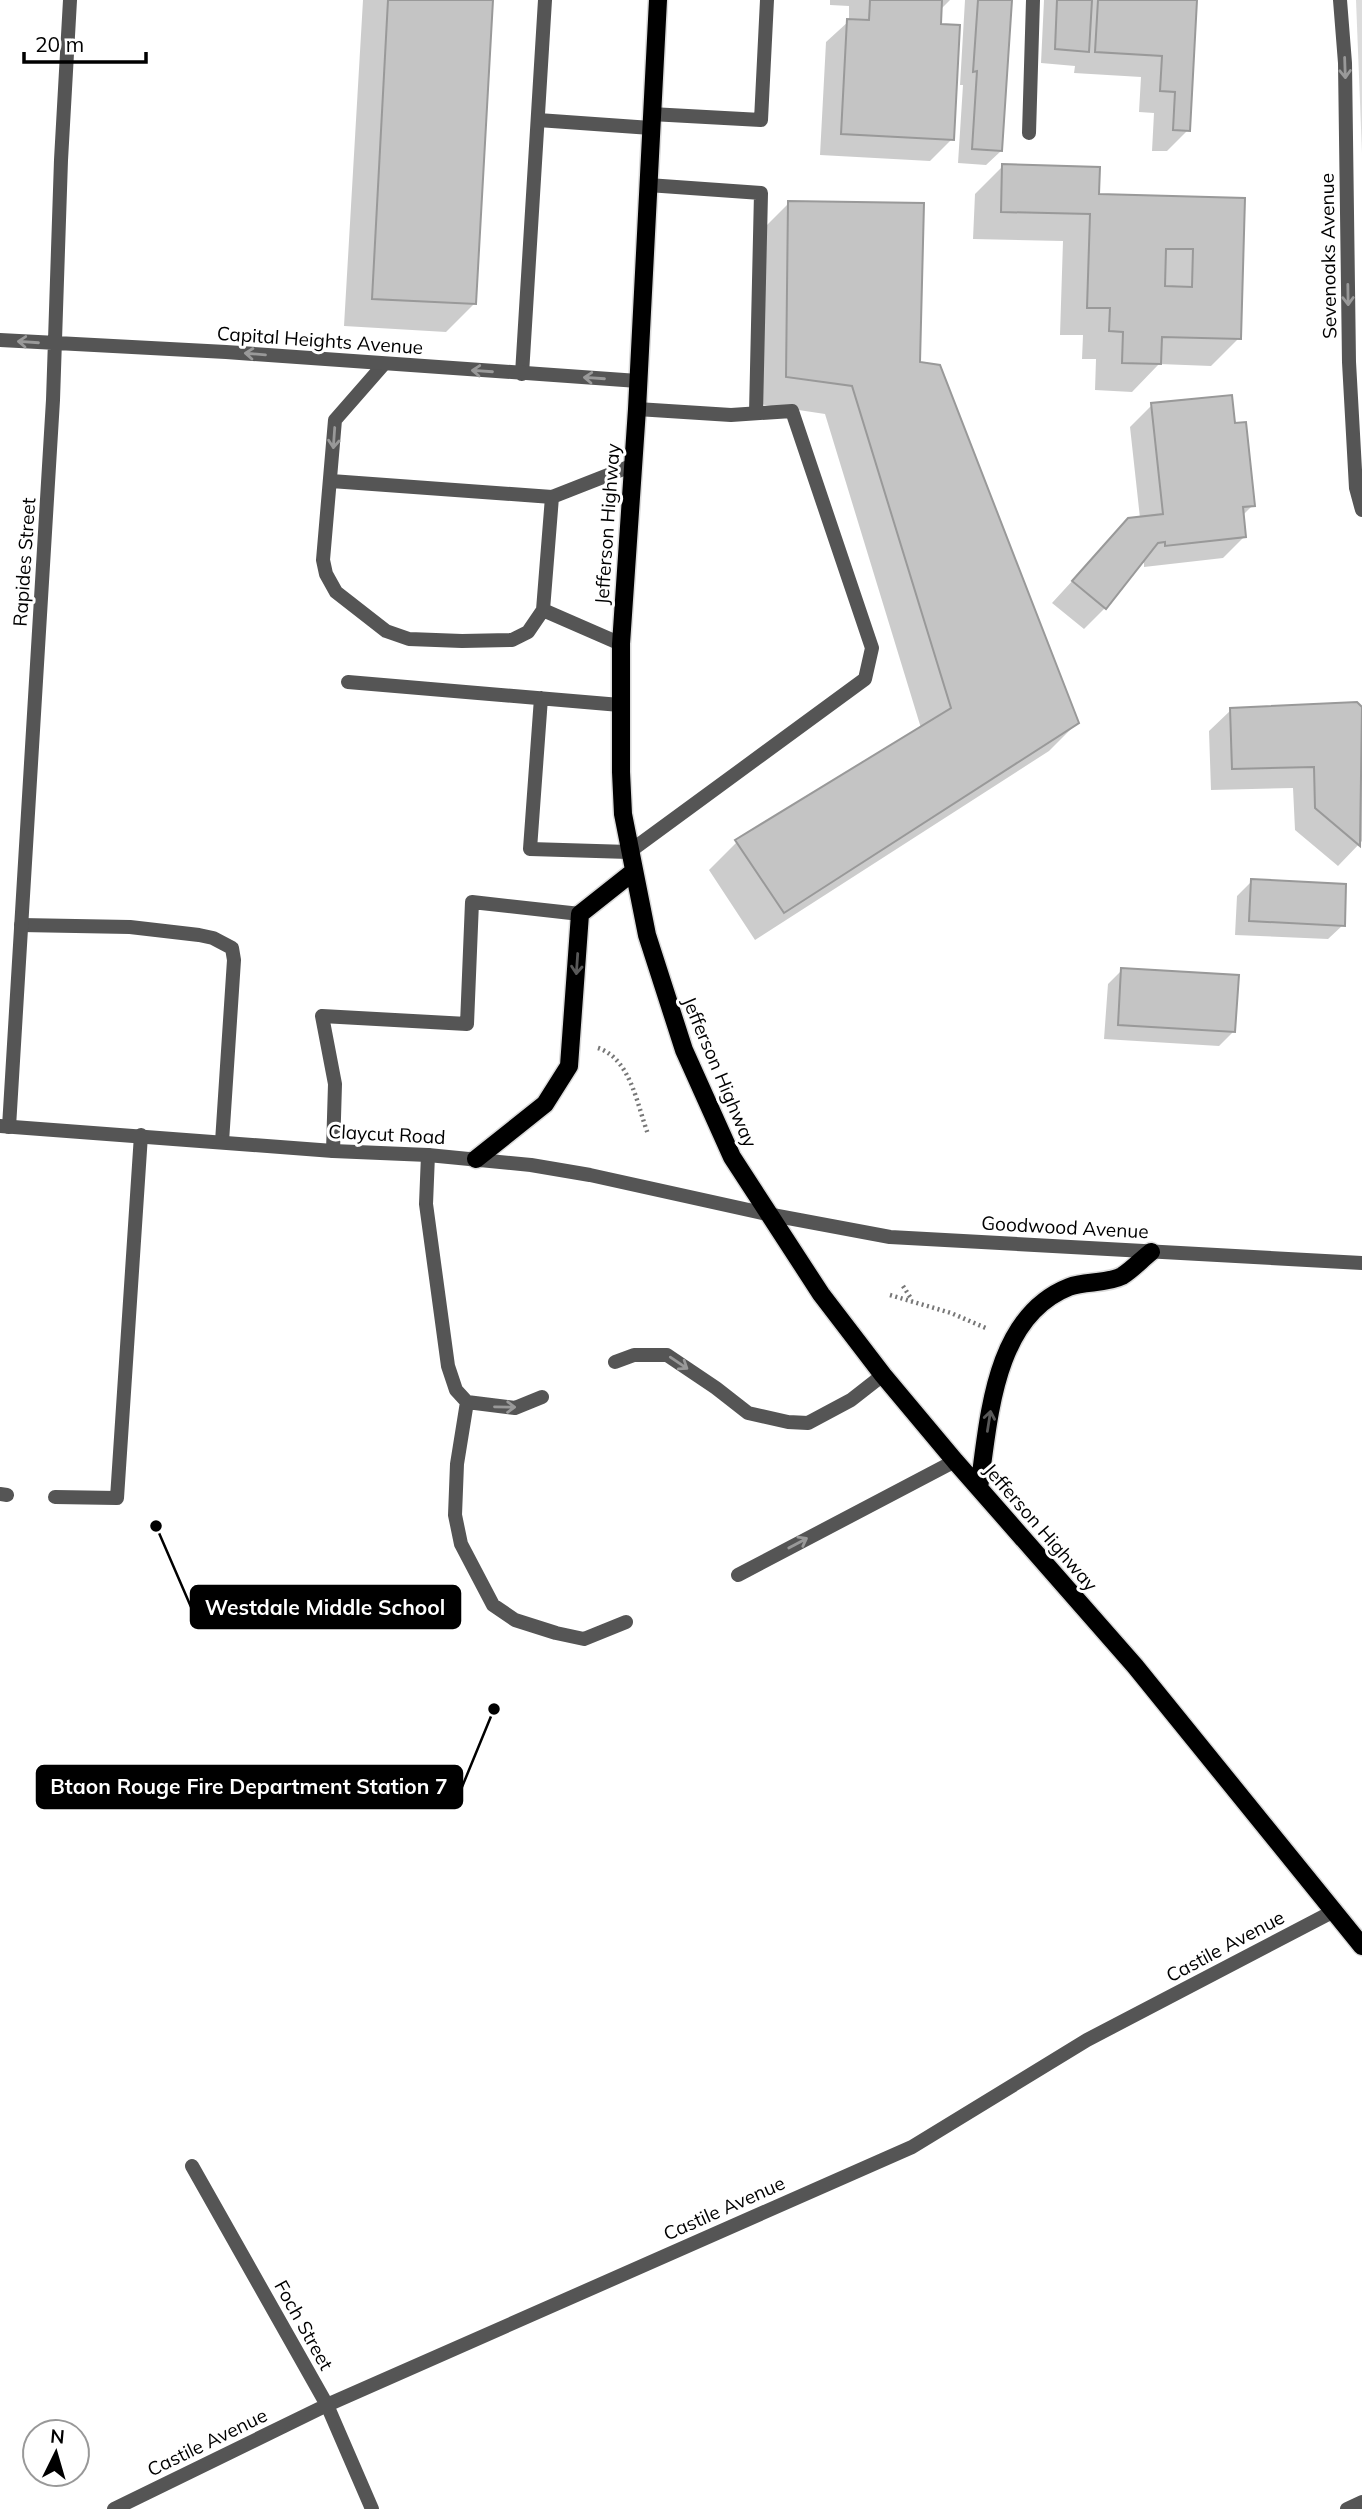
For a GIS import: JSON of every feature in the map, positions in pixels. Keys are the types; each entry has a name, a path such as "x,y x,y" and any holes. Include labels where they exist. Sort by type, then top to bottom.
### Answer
{"main road":[{"name":"Jefferson Highway","path":"658,0 637,409 631,466 621,644 620,705 623,814 629,852 647,935 684,1050 733,1157 821,1294 883,1375 955,1461 1135,1666 1362,1946"},
{"path":"476,1159 545,1104 569,1066 580,914 633,872"},
{"path":"979,1489 995,1383 1009,1346 1039,1304 1069,1287 1121,1276 1151,1252"}],"street":[{"name":"Rapides Street","path":"5,1126 21,925 53,400 61,160 70,0"},
{"path":"522,374 545,0"},
{"path":"538,120 761,120 767,0"},
{"path":"1029,133 1033,0"},
{"name":"Sevenoaks Avenue","path":"1340,0 1345,63 1349,362 1356,488 1362,510"},
{"path":"648,185 761,194 756,413"},
{"name":"Capital Heights Avenue","path":"0,340 226,352 638,381"},
{"path":"384,363 335,420 323,560 326,575 336,592 386,631 409,639 512,640 528,632 543,610 552,497"},
{"path":"541,698 530,849 629,852 865,679 872,648 792,411 732,415 637,409"},
{"path":"331,481 552,497 631,466"},
{"path":"543,610 621,644"},
{"path":"348,682 620,705"},
{"path":"334,1151 335,1084 322,1016 467,1024 472,902 580,914"},
{"path":"21,925 130,927 199,935 213,938 232,948 234,960 222,1142"},
{"name":"Claycut Road","path":"5,1126 476,1159 590,1175 768,1214"},
{"path":"55,1497 117,1498 141,1135"},
{"path":"428,1155 426,1205 448,1366 456,1390 467,1402 515,1408 542,1397"},
{"name":"Goodwood Avenue","path":"768,1214 890,1237 1362,1263"},
{"path":"615,1362 634,1355 667,1355 748,1413 788,1422 808,1423 851,1400 883,1375"},
{"path":"467,1402 457,1464 455,1515 461,1544 493,1605 515,1620 584,1639 626,1622"},
{"path":"738,1575 955,1461"},
{"name":"Castile Avenue","path":"114,2509 327,2404 912,2147 1087,2040 1334,1911"},
{"name":"Foch Street","path":"192,2166 327,2404 372,2509"},
{"path":"1347,2509 1362,2502"}],"path":[{"path":"591,1045 609,1051 621,1063 648,1134"},
{"path":"903,1286 913,1301"},
{"path":"890,1295 951,1313 995,1332"}],"shaded area":[{"path":"1356,0 1362,0 1362,153"}],"building":[{"path":"388,0 493,0 476,304 372,299"},
{"path":"870,0 942,0 941,24 960,25 954,140 841,134 847,19 869,20"},
{"path":"978,0 1012,0 1002,151 972,149"},
{"path":"1057,0 1092,0 1089,52 1055,49"},
{"path":"1098,0 1197,0 1190,131 1173,130 1175,92 1160,91 1162,56 1095,52"},
{"path":"1002,164 1100,167 1099,194 1245,198 1241,339 1162,337 1161,364 1122,363 1123,332 1109,331 1110,308 1087,308 1090,214 1001,212","holes":["1166,249 1193,249 1192,287 1165,286"]},
{"path":"788,201 924,203 920,362 940,365 1079,723 784,913 735,840 951,708 852,386 786,377"},
{"path":"1232,395 1235,423 1246,422 1255,506 1243,507 1246,537 1165,546 1165,542 1158,543 1106,609 1072,581 1128,518 1163,514 1151,403"},
{"path":"1357,702 1362,707 1360,846 1315,808 1314,767 1232,769 1230,708"},
{"path":"1251,879 1346,884 1345,926 1249,921"},
{"path":"1121,968 1239,975 1235,1032 1118,1025"}],"place":[{"name":"Westdale Middle School","path":"156,1526"},
{"name":"Btaon Rouge Fire Department Station 7","path":"494,1709"}]}
